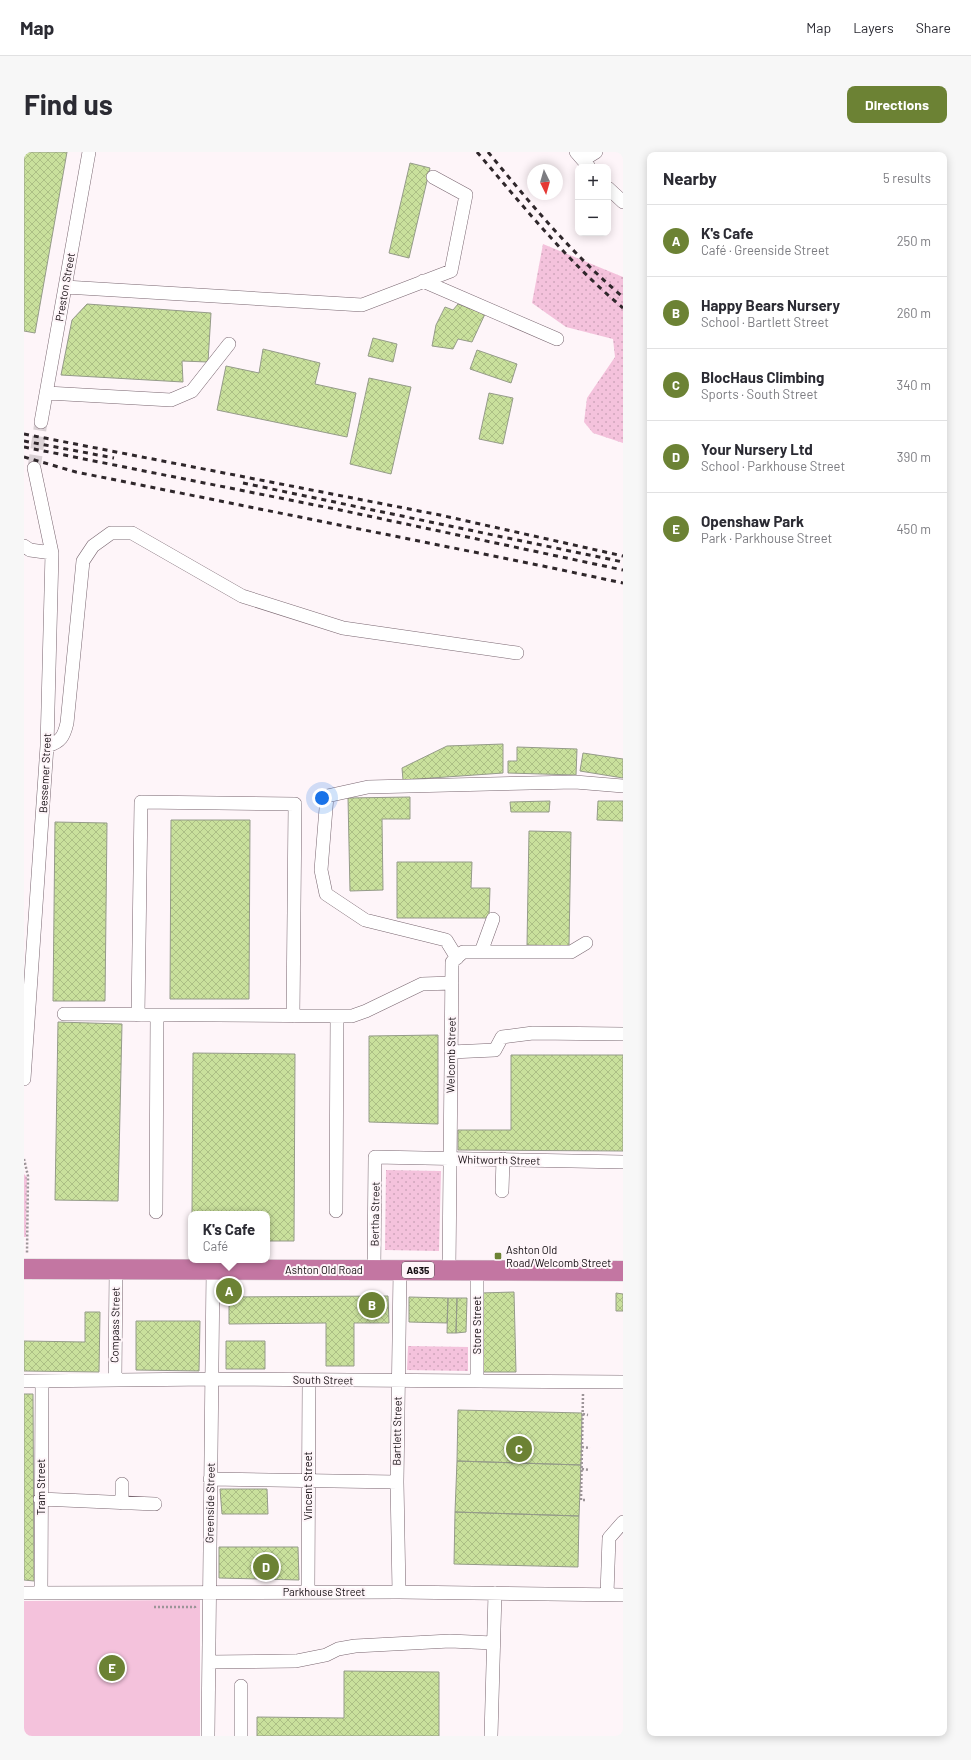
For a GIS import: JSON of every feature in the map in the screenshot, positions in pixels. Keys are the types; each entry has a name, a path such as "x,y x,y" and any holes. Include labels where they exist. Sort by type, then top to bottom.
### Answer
{"highway":[{"name":"Ashton Old Road","path":"25,1261 116,1269 623,1271"}],"street":[{"name":"Preston Street","path":"41,422 89,152"},
{"path":"583,160 596,152"},
{"path":"65,287 362,304 451,270 466,195 433,177"},
{"path":"611,191 623,202"},
{"path":"423,281 557,339"},
{"path":"47,393 171,400 192,391 229,344"},
{"name":"Bessemer Street","path":"24,1079 47,746 52,553 34,468"},
{"path":"47,746 57,743 65,733 68,722 83,561 93,546 111,533 132,534 242,596 343,628 517,653"},
{"path":"24,546 30,550 52,553"},
{"path":"586,943 571,952 463,952 457,958 446,940 365,920 326,894 321,870 327,796 368,787 575,782 623,786"},
{"path":"138,1015 141,802 295,804 293,1016"},
{"path":"481,952 493,920"},
{"name":"Welcomb Street","path":"449,1270 452,962 457,958"},
{"path":"64,1014 352,1016 366,1011 422,984 452,983"},
{"path":"156,1212 158,1015"},
{"path":"336,1211 337,1016"},
{"path":"451,1052 495,1050 502,1037 533,1033 623,1034"},
{"name":"Whitworth Street","path":"375,1157 623,1162"},
{"name":"Bertha Street","path":"374,1270 375,1157"},
{"path":"502,1191 503,1159"},
{"name":"Compass Street","path":"115,1380 116,1269"},
{"name":"Greenside Street","path":"208,1736 213,1269"},
{"name":"Bartlett Street","path":"399,1592 397,1482 400,1270"},
{"name":"Store Street","path":"477,1270 477,1381"},
{"name":"South Street","path":"24,1381 212,1379 623,1382"},
{"name":"Vincent Street","path":"308,1592 309,1380"},
{"name":"Tram Street","path":"41,1593 40,1499 42,1381"},
{"path":"210,1479 397,1482"},
{"path":"122,1484 122,1503"},
{"path":"40,1499 155,1504"},
{"path":"607,1594 609,1538 623,1522"},
{"name":"Parkhouse Street","path":"24,1593 399,1592 623,1595"},
{"path":"491,1736 495,1593"},
{"path":"209,1662 296,1661 326,1655 338,1649 355,1646 450,1641 493,1643"},
{"path":"241,1686 241,1736"}],"path":[{"path":"24,1160 28,1176 25,1261"},
{"path":"583,1381 581,1500 586,1500"},
{"path":"583,1414 588,1415"},
{"path":"582,1447 590,1448"},
{"path":"582,1469 589,1470"},
{"path":"148,1607 195,1607 195,1615"}],"shaded area":[{"path":"543,244 623,277 623,443 593,433 584,422 587,398 615,357 613,339 566,327 532,303"},
{"path":"386,1170 441,1171 439,1251 385,1250"},
{"path":"24,1174 27,1177 26,1237 24,1237"},
{"path":"408,1346 468,1347 468,1371 407,1370"},
{"path":"200,1600 200,1736 24,1736 24,1601"}],"building":[{"path":"24,152 67,152 35,333 24,331"},
{"path":"410,163 430,168 409,258 389,253"},
{"path":"87,304 211,313 208,362 182,361 183,382 61,375 72,320"},
{"path":"458,304 485,314 472,342 458,339 453,349 432,346 436,325 445,307 453,310"},
{"path":"373,338 397,344 393,362 368,356"},
{"path":"263,349 320,363 315,384 356,393 347,437 217,410 226,366 259,373"},
{"path":"477,350 517,364 511,383 470,369"},
{"path":"369,378 411,387 391,474 350,464"},
{"path":"489,393 513,398 503,444 479,439"},
{"path":"503,744 503,773 403,780 402,768 447,746"},
{"path":"517,747 577,749 576,775 508,773 508,761 517,761"},
{"path":"583,753 623,759 623,778 580,771"},
{"path":"410,797 410,819 382,819 383,890 350,891 348,798"},
{"path":"550,801 549,812 511,812 510,802"},
{"path":"598,801 623,801 623,821 597,820"},
{"path":"171,820 250,820 249,999 170,999"},
{"path":"55,822 107,823 105,1001 53,1001"},
{"path":"529,831 571,832 569,946 527,945"},
{"path":"397,862 472,862 471,888 490,888 489,918 397,918"},
{"path":"58,1022 122,1024 118,1201 55,1200"},
{"path":"438,1035 438,1124 369,1122 369,1036"},
{"path":"193,1053 295,1054 294,1241 270,1241 270,1211 192,1211"},
{"path":"511,1055 623,1055 623,1151 458,1150 458,1130 511,1130"},
{"path":"514,1292 516,1372 481,1372 481,1293"},
{"path":"616,1293 623,1294 623,1311 616,1311"},
{"path":"388,1296 389,1323 354,1323 354,1366 326,1366 326,1323 229,1324 229,1297"},
{"path":"409,1297 448,1298 447,1323 409,1322"},
{"path":"448,1298 457,1298 456,1333 447,1333"},
{"path":"457,1298 467,1298 466,1332 456,1333"},
{"path":"85,1312 100,1312 99,1372 24,1371 24,1341 85,1342"},
{"path":"136,1321 200,1321 199,1371 136,1370"},
{"path":"226,1341 265,1341 265,1369 226,1369"},
{"path":"24,1394 33,1394 34,1581 24,1580"},
{"path":"458,1410 582,1413 581,1465 457,1461"},
{"path":"457,1461 581,1465 579,1516 455,1512"},
{"path":"220,1489 267,1489 268,1514 222,1514"},
{"path":"455,1512 579,1516 578,1567 454,1564"},
{"path":"219,1547 298,1547 299,1580 219,1578"},
{"path":"344,1671 439,1672 439,1736 257,1736 257,1717 344,1718"}],"tunnel":[{"path":"34,468 41,422"}],"railway":[{"path":"477,152 565,253 583,272 623,308"},
{"path":"488,152 569,246 604,281 623,297"},
{"path":"24,434 440,515 623,556"},
{"path":"24,441 114,458"},
{"path":"24,447 340,510 623,570"},
{"path":"24,457 76,472 623,583"},
{"path":"243,483 623,562"}],"place":[{"name":"Ashton Old Road/Welcomb Street","path":"498,1256"},
{"name":"K's Cafe","path":"229,1291"},
{"name":"Happy Bears Nursery","path":"372,1305"},
{"name":"BlocHaus Climbing","path":"519,1449"},
{"name":"Your Nursery Ltd","path":"266,1567"},
{"name":"Openshaw Park","path":"112,1668"}]}
